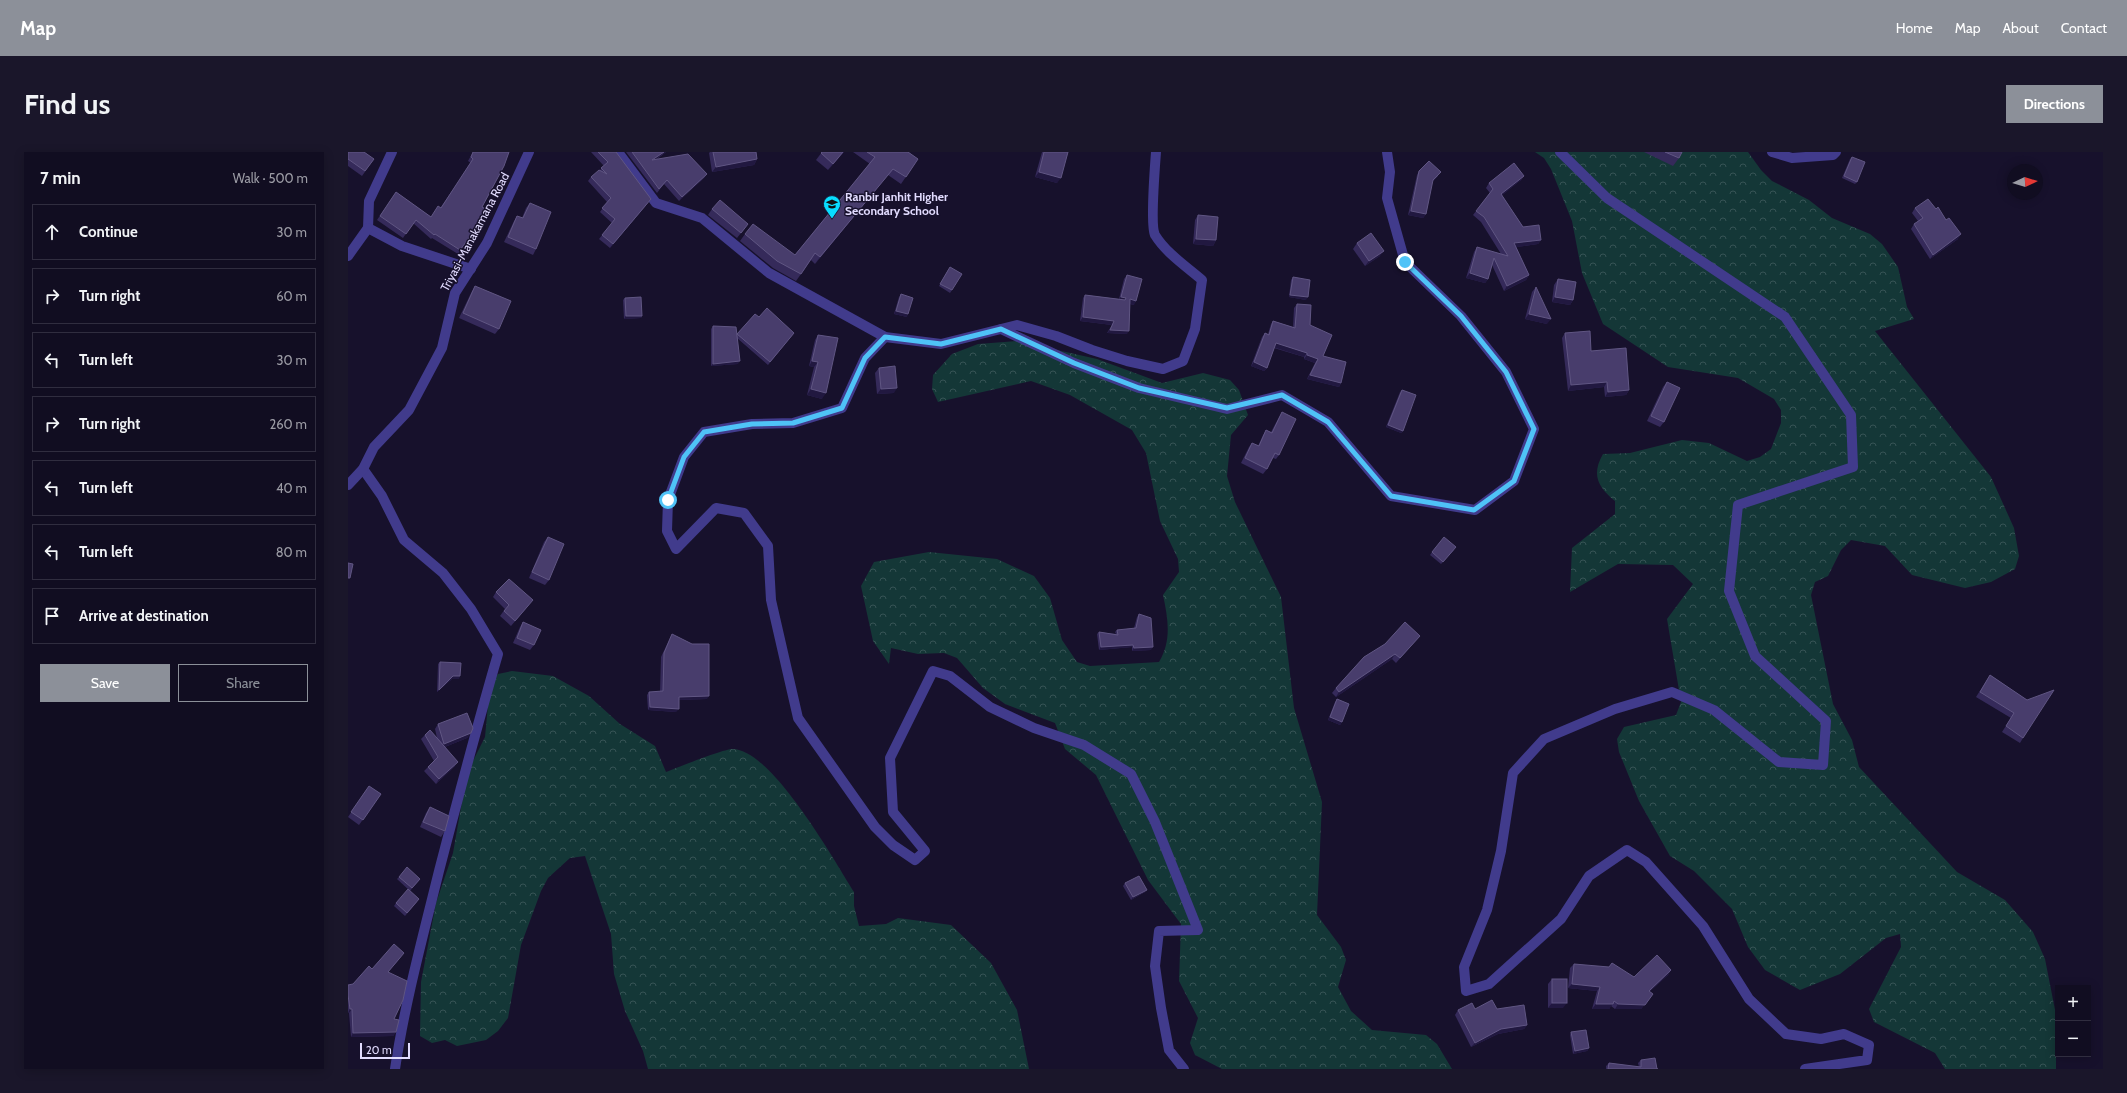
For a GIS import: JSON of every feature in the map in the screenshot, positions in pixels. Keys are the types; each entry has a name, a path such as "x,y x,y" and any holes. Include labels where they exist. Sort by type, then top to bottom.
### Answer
{"street":[{"path":"348,256 368,228 369,201 392,152"},
{"name":"Triyasi-Manakamana Road","path":"348,485 363,469 374,447 409,410 442,348 456,293 487,243 529,152"},
{"path":"618,152 656,203 702,218 769,273 885,337 941,344 1017,325 1056,336 1092,350 1163,368 1183,361 1195,329 1202,280 1170,252 1155,234 1153,191 1156,152"},
{"path":"1001,329 1074,363 1147,390 1227,408 1282,395 1328,422 1391,496 1474,510 1514,481 1534,429 1506,372 1461,316 1405,262 1387,198 1390,172 1387,152"},
{"path":"1560,152 1607,198 1785,317 1851,415 1853,467 1738,505 1729,591 1755,656 1826,721 1823,765 1780,762 1714,710 1672,692 1615,709 1544,739 1513,773 1501,851 1487,910 1464,967 1466,991 1490,984 1561,920 1589,876 1627,850 1646,862 1703,926 1749,1000 1786,1034 1821,1039 1844,1034 1869,1045 1867,1060 1805,1069"},
{"path":"1772,152 1792,158 1833,155 1836,152"},
{"path":"368,228 402,246 471,269"},
{"path":"885,337 865,358 842,408 793,423 752,424 704,432 684,457 668,500 667,531 676,549 716,508 744,513 768,546 771,600 798,718 875,827 893,845 915,860 925,851 892,812 890,758 933,671 950,676 990,707 1034,728 1084,745 1131,774 1156,822 1198,930 1159,931 1155,966 1169,1050 1184,1069"},
{"path":"363,469 382,496 404,540 443,573 471,609 498,654 478,720 422,940 401,1030 395,1069"}],"green space":[{"path":"1535,152 1748,152 1761,170 1772,181 1809,200 1832,218 1870,234 1882,244 1898,267 1907,307 1914,319 1875,331 1991,477 2014,528 2019,556 2015,569 1991,582 1965,588 1912,575 1885,546 1851,540 1841,550 1828,576 1815,582 1811,595 1833,704 1852,740 1859,767 1957,872 2005,900 2033,932 2045,959 2055,1010 2056,1069 1945,1069 1935,1053 1874,1022 1869,1009 1901,947 1900,934 1886,938 1840,974 1800,990 1765,970 1748,947 1732,909 1694,871 1670,856 1639,801 1619,752 1617,739 1624,727 1676,715 1681,702 1667,619 1693,584 1673,565 1618,564 1570,592 1572,548 1615,514 1615,501 1604,491 1598,480 1597,468 1599,461 1603,454 1630,453 1682,440 1709,443 1747,461 1760,457 1771,449 1781,423 1781,410 1774,399 1738,378 1668,367 1603,324 1582,273 1572,221 1551,169 1544,158"},
{"path":"1017,341 1097,359 1162,383 1203,373 1230,380 1239,390 1248,415 1231,435 1227,476 1235,502 1281,597 1294,708 1322,802 1317,915 1341,947 1346,960 1338,987 1351,1011 1372,1030 1426,1035 1437,1044 1452,1069 1222,1069 1195,1055 1190,1043 1198,1018 1179,981 1181,924 1148,880 1096,775 1065,749 1055,723 1005,704 983,688 957,658 944,653 918,654 891,648 889,664 873,641 861,586 874,562 929,552 997,559 1034,576 1050,598 1062,640 1077,662 1090,666 1159,662 1163,654 1166,646 1168,629 1163,595 1179,572 1178,559 1160,521 1146,453 1132,430 1070,395 1031,381 938,402 932,389 933,375 952,354 978,344"},
{"path":"512,671 553,676 589,696 620,724 655,746 666,772 720,752 733,749 749,754 766,767 801,809 854,892 854,906 859,926 886,924 898,918 951,925 991,963 1017,1010 1029,1069 648,1069 643,1051 625,1011 614,974 611,934 585,856 570,858 548,878 541,891 521,945 508,1018 498,1031 486,1040 457,1046 445,1040 432,1043 420,1036 421,982 436,903 453,853 467,773 485,737 490,684 498,674"}],"building":[{"path":"348,152 364,152 374,159 365,171 348,159"},
{"path":"473,152 509,152 504,166 482,207 489,211 460,250 435,234 434,235 416,220 406,234 380,216 396,192 431,217 438,206 441,208 473,159 471,157"},
{"path":"598,152 616,152 651,199 613,244 602,235 615,219 602,208 611,198 591,177 599,170 607,174 601,168 608,162"},
{"path":"632,152 664,152 652,160 688,154 707,174 682,197 667,180 659,189"},
{"path":"713,152 756,152 757,159 716,167"},
{"path":"843,152 833,164 821,153"},
{"path":"867,152 908,152 918,159 906,177 893,169 820,257 815,253 801,274 777,261 745,234 753,224 795,255 875,157"},
{"path":"1044,152 1068,152 1061,178 1039,172"},
{"path":"1665,152 1682,152 1679,158"},
{"path":"1852,157 1865,162 1857,182 1844,176"},
{"path":"1429,161 1441,172 1433,180 1426,214 1411,211 1419,171"},
{"path":"1514,163 1524,176 1501,194 1523,227 1539,225 1541,240 1514,243 1529,275 1507,286 1494,258 1488,279 1470,273 1477,247 1508,256 1484,217 1476,211 1493,189 1489,183"},
{"path":"1928,199 1936,209 1938,207 1946,220 1949,218 1961,234 1933,255 1914,224 1923,218 1915,208"},
{"path":"720,200 748,224 741,233 712,209"},
{"path":"530,203 551,212 536,249 508,237 517,216 523,218"},
{"path":"1198,215 1218,217 1216,240 1196,239"},
{"path":"1371,233 1384,251 1369,261 1357,243"},
{"path":"950,267 962,274 952,290 940,284"},
{"path":"1127,275 1142,279 1136,301 1130,299 1129,331 1110,330 1114,321 1083,317 1085,295 1125,300 1126,298 1121,297"},
{"path":"1293,277 1310,280 1308,297 1290,295"},
{"path":"1558,279 1576,282 1573,300 1555,297"},
{"path":"475,286 511,301 499,329 463,313"},
{"path":"1536,287 1551,319 1529,314"},
{"path":"901,294 913,298 908,314 896,311"},
{"path":"641,297 642,316 626,316 625,298"},
{"path":"1297,304 1311,305 1310,325 1332,335 1323,356 1346,362 1341,383 1310,375 1318,359 1307,355 1307,353 1276,343 1267,368 1254,362 1265,333 1269,335 1273,321 1295,328"},
{"path":"767,308 794,333 770,362 737,334 755,314 759,317"},
{"path":"713,326 736,327 740,361 713,364"},
{"path":"1590,331 1591,351 1626,348 1629,390 1608,392 1607,382 1571,385 1565,333"},
{"path":"818,335 838,338 826,393 811,389 818,362 812,361"},
{"path":"895,366 897,388 881,389 879,368"},
{"path":"1667,382 1680,388 1664,422 1651,416"},
{"path":"1402,390 1416,395 1403,431 1388,425"},
{"path":"1282,412 1296,419 1279,455 1275,453 1267,469 1245,458 1252,443 1259,446 1266,430 1272,433"},
{"path":"548,537 564,544 549,580 532,572"},
{"path":"1444,537 1456,547 1443,562 1432,552"},
{"path":"348,563 353,564 350,578 348,578"},
{"path":"509,579 533,600 515,621 504,611 509,605 496,592"},
{"path":"1139,614 1151,618 1153,647 1134,648 1133,645 1101,647 1099,632 1118,635 1117,630 1136,628"},
{"path":"523,622 541,630 534,645 517,638"},
{"path":"1405,622 1420,636 1400,658 1395,654 1339,692 1336,688 1364,657 1385,644"},
{"path":"672,634 692,644 709,644 709,696 679,697 679,709 650,707 649,692 663,691 664,653"},
{"path":"440,662 461,663 460,676 453,676 439,690"},
{"path":"1990,675 2027,700 2054,690 2023,738 2006,726 2014,713 1980,692"},
{"path":"1337,699 1349,704 1342,722 1330,717"},
{"path":"467,713 473,728 471,733 444,744 438,724"},
{"path":"430,730 458,762 439,779 428,767 438,757 425,735"},
{"path":"369,786 381,794 363,820 351,812"},
{"path":"430,807 449,816 445,831 423,822"},
{"path":"407,867 420,879 412,888 399,877"},
{"path":"1139,876 1147,890 1133,897 1125,883"},
{"path":"408,889 419,899 407,913 396,903"},
{"path":"394,944 404,953 388,972 407,981 403,1000 394,1019 399,1020 396,1032 353,1033 352,1009 350,1009 348,985 353,984 369,966 372,969"},
{"path":"1657,955 1671,970 1649,991 1653,994 1645,1005 1618,1004 1614,1001 1613,1004 1596,1004 1600,987 1572,984 1574,964 1609,967 1612,963 1634,977"},
{"path":"1552,979 1567,979 1567,1003 1552,1003"},
{"path":"1492,1000 1497,1009 1524,1005 1527,1025 1501,1029 1475,1043 1458,1010 1472,1003 1475,1009"},
{"path":"1586,1030 1589,1048 1575,1051 1571,1032"},
{"path":"1655,1058 1657,1069 1608,1069 1609,1063 1641,1067 1641,1060"}],"place":[{"name":"Ranbir Janhit Higher Secondary School","path":"832,219"}],"route":[{"path":"668,500 684,457 704,432 752,424 793,423 842,408 865,358 885,337 941,344 1001,329 1074,363 1139,388 1227,408 1282,395 1328,422 1391,496 1474,510 1514,481 1534,429 1506,372 1461,316 1405,262"}]}
